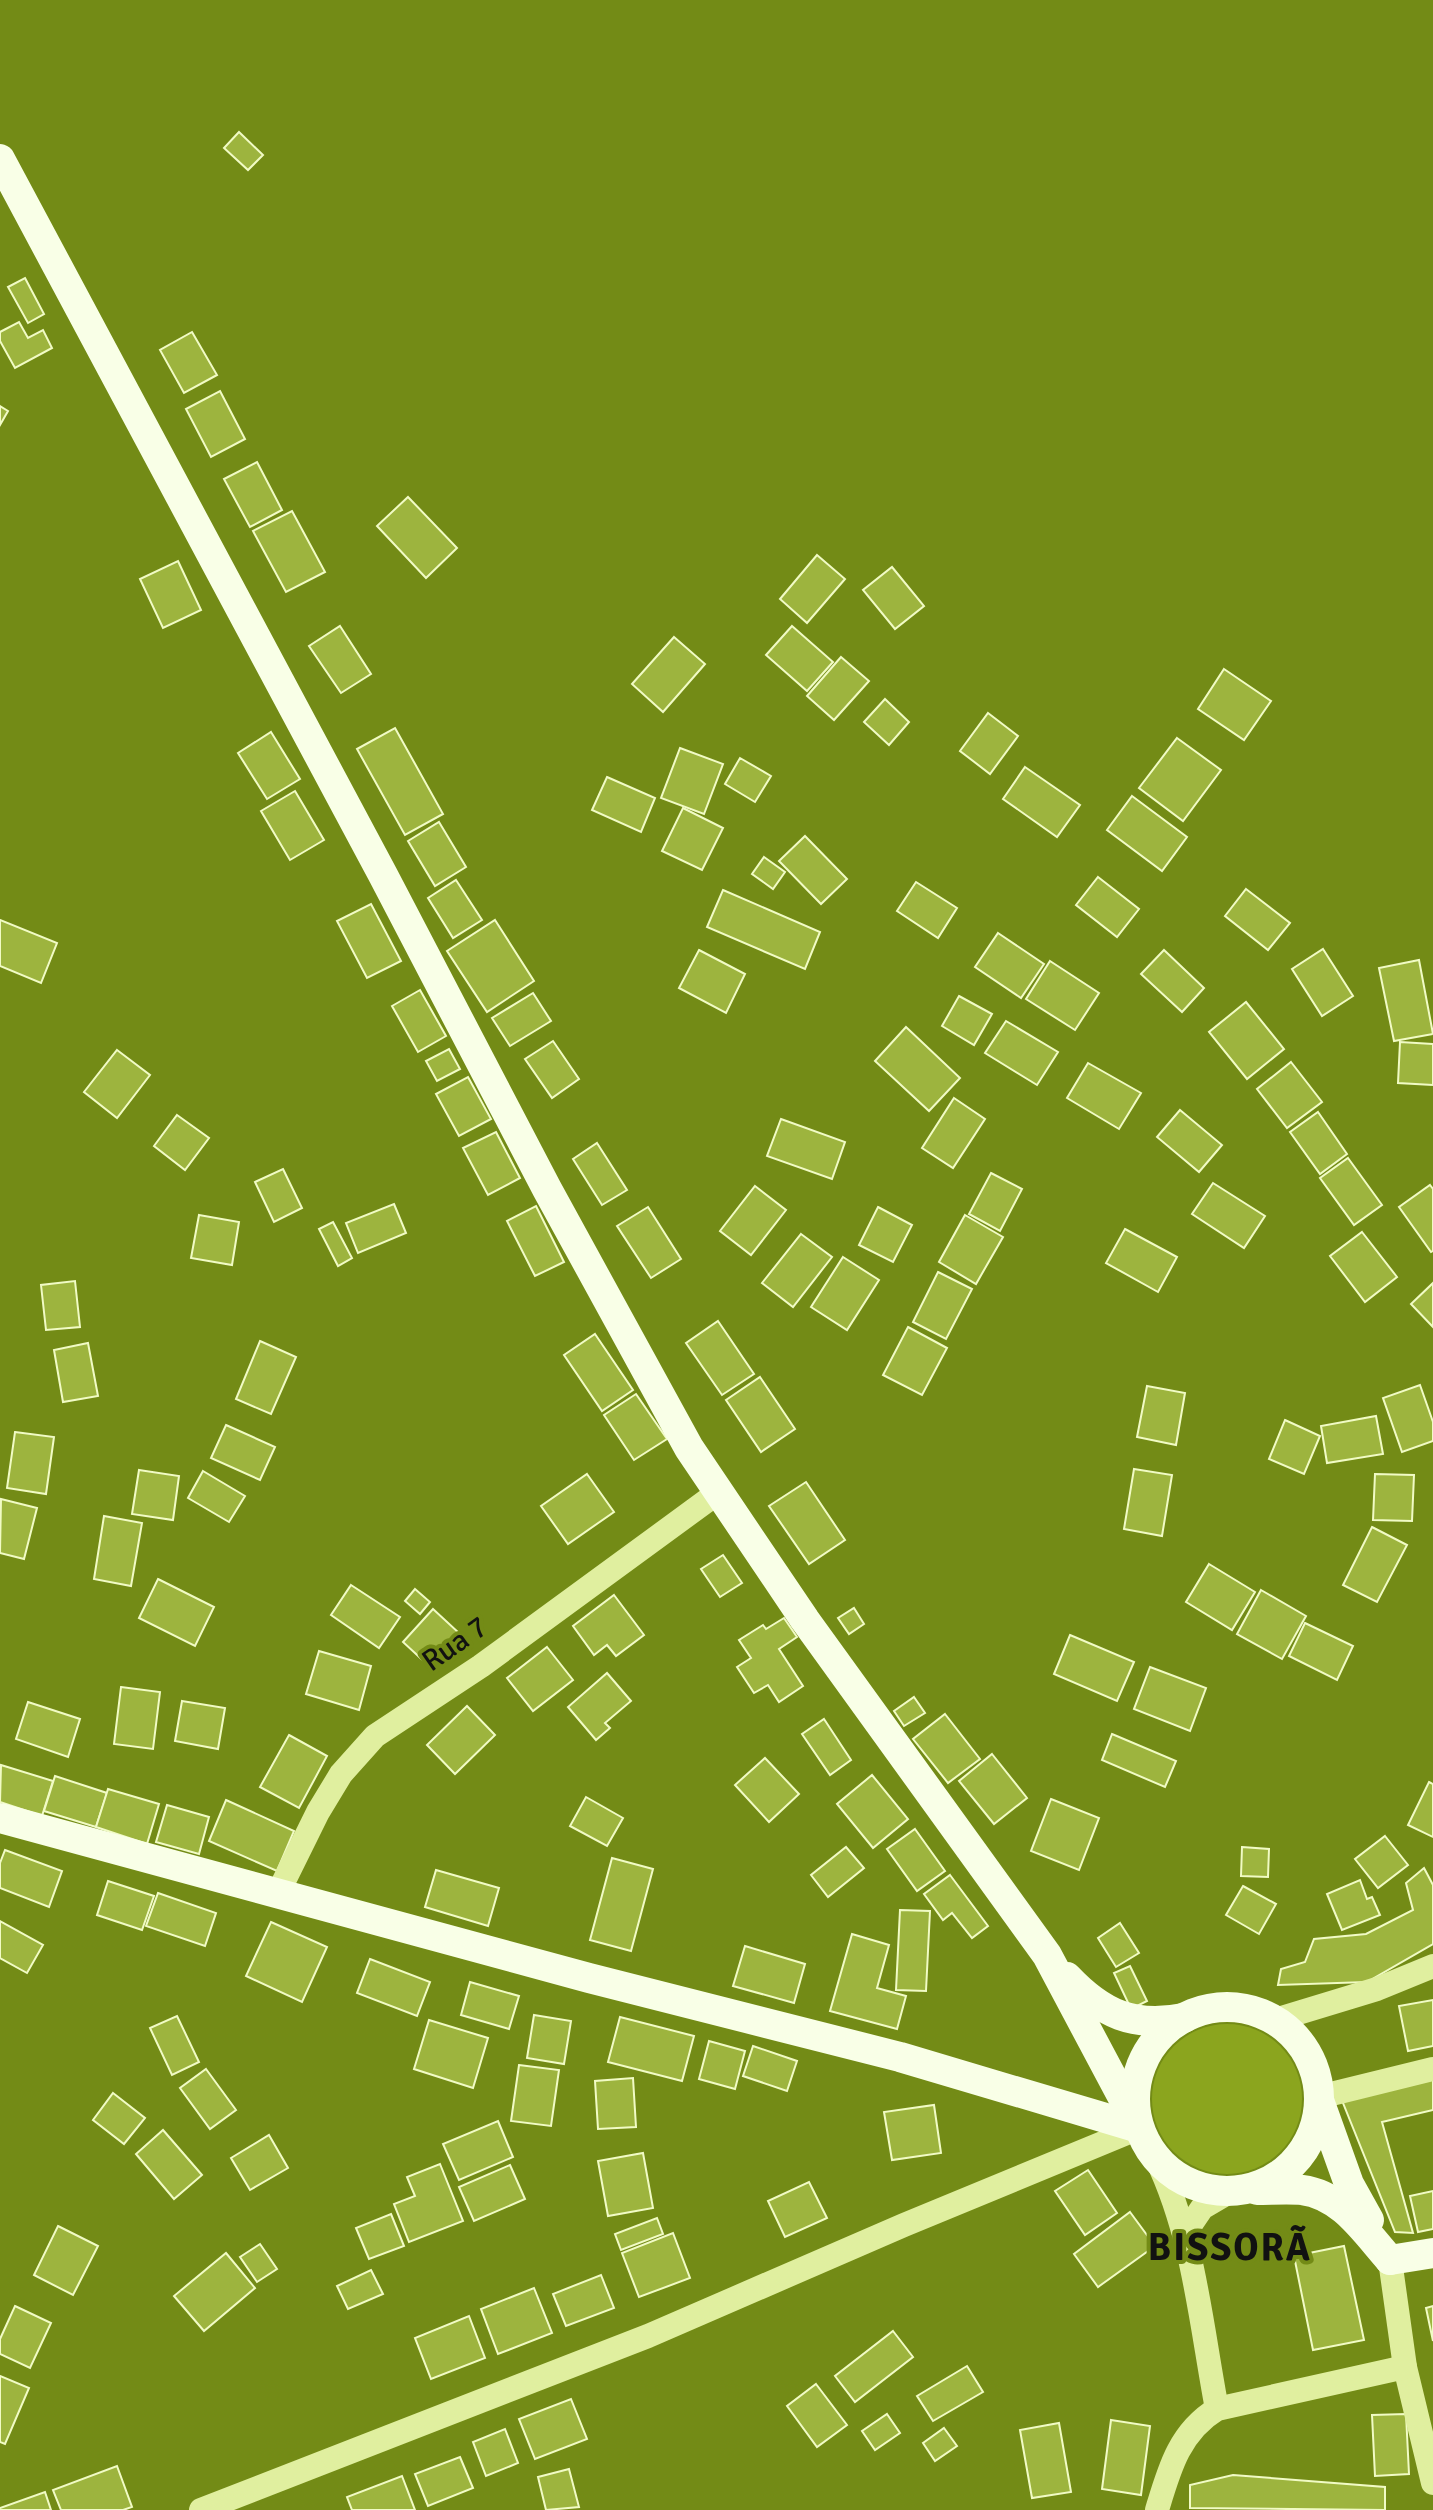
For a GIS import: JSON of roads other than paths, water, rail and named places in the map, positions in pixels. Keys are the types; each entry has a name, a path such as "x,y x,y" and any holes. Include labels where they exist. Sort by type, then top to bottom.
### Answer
{"main road":[{"path":"0,159 547,1189 689,1448 805,1620 1047,1955 1076,1987 1110,2012 1148,2023 1184,2018 1212,2008 1236,2007 1275,2020 1293,2034 1306,2051 1316,2075 1320,2100 1349,2184 1390,2260"},
{"path":"0,1818 589,1978 900,2057 1139,2128"},
{"path":"1047,1955 1156,2158 1182,2180 1199,2187 1237,2191 1301,2190 1320,2194 1339,2203 1390,2260"},
{"path":"1139,2128 1135,2107 1140,2068 1156,2040 1184,2018"},
{"path":"1237,2191 1271,2181 1300,2157 1312,2138 1320,2100"},
{"path":"1390,2260 1433,2253"}],"street":[{"name":"Rua 7","path":"278,1893 298,1849 333,1787 375,1736 481,1666 720,1491"},
{"path":"1275,2020 1377,1989 1433,1966"},
{"path":"1320,2100 1433,2069"},
{"path":"201,2510 261,2498 1139,2128"},
{"path":"1156,2158 1172,2191 1185,2233 1217,2409"},
{"path":"1185,2233 1202,2208 1237,2191"},
{"path":"1390,2260 1405,2367 1433,2483"},
{"path":"1157,2510 1183,2438 1201,2418 1217,2409 1405,2367"}],"district":[{"name":"BISSORÃ","path":"1230,2247"}]}
